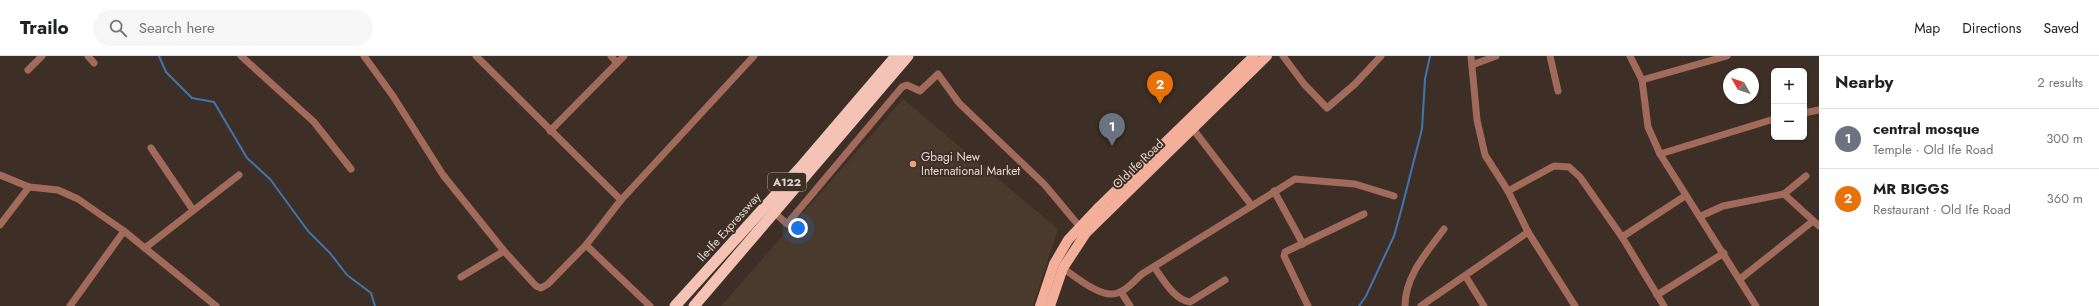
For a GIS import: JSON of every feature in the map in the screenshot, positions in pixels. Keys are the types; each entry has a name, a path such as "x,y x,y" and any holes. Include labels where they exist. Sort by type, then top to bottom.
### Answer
{"highway":[{"name":"Ile-Ife Expressway","path":"675,306 800,168 896,56"},
{"name":"Ile-Ife Expressway","path":"694,306 908,56"}],"main road":[{"name":"Old Ife Road","path":"1050,306 1063,268 1086,233 1193,129 1254,56"},
{"name":"Old Ife Road","path":"1040,306 1054,264 1068,240 1231,85 1267,56"}],"street":[{"path":"28,70 42,56"},
{"path":"88,56 94,63"},
{"path":"241,56 280,88 314,122 351,169"},
{"path":"364,56 392,96 443,175 504,251 536,286 541,288 548,284 586,245 621,200 754,56"},
{"path":"476,56 621,200"},
{"path":"611,56 617,63"},
{"path":"550,131 624,56"},
{"path":"1283,56 1304,84 1327,108 1355,84 1381,56"},
{"path":"1471,56 1481,141 1485,155 1508,191 1528,232 1575,306"},
{"path":"1472,65 1496,56"},
{"path":"1550,56 1558,90"},
{"path":"1630,56 1642,80 1648,126 1660,154 1685,196 1701,216 1756,306"},
{"path":"1642,80 1727,56"},
{"path":"774,212 787,224 902,87 907,85 920,91 938,74 959,103 1044,184 1080,227"},
{"path":"1807,112 1819,110"},
{"path":"1660,154 1771,120"},
{"path":"1193,129 1252,206"},
{"path":"151,148 193,210"},
{"path":"1508,191 1554,166 1569,167 1580,177 1622,237 1664,306"},
{"path":"0,175 29,187 58,190 68,194 124,231 216,306"},
{"path":"145,248 239,175"},
{"path":"1701,216 1723,206 1784,194 1806,176"},
{"path":"1063,268 1101,293 1111,296 1121,292 1142,274 1294,179 1355,184 1394,196"},
{"path":"0,225 29,187"},
{"path":"1274,191 1303,244"},
{"path":"1784,194 1819,226"},
{"path":"1622,237 1685,196"},
{"path":"1308,306 1284,256 1287,251 1364,214"},
{"path":"1740,278 1813,221"},
{"path":"1405,306 1407,286 1420,261 1444,229"},
{"path":"70,306 124,231"},
{"path":"1420,306 1466,276 1528,232"},
{"path":"586,245 650,306"},
{"path":"461,277 504,251"},
{"path":"1657,295 1724,253"},
{"path":"1154,267 1178,298 1186,302 1190,302 1225,280"},
{"path":"1466,276 1484,306"},
{"path":"1121,292 1130,306"}],"shaded area":[{"name":"Gbagi New International Market","path":"903,99 1058,229 1033,306 721,306"}],"waterway":[{"path":"159,56 166,72 192,98 214,102 247,158 270,179 308,231 330,253 347,275 371,293 375,306"},
{"path":"1359,306 1366,296 1394,236 1422,129 1425,79 1430,56"}],"place":[{"name":"MR BIGGS","path":"1160,104"},
{"name":"central mosque","path":"1112,146"},
{"name":"Gbagi New International Market","path":"913,164"}]}
